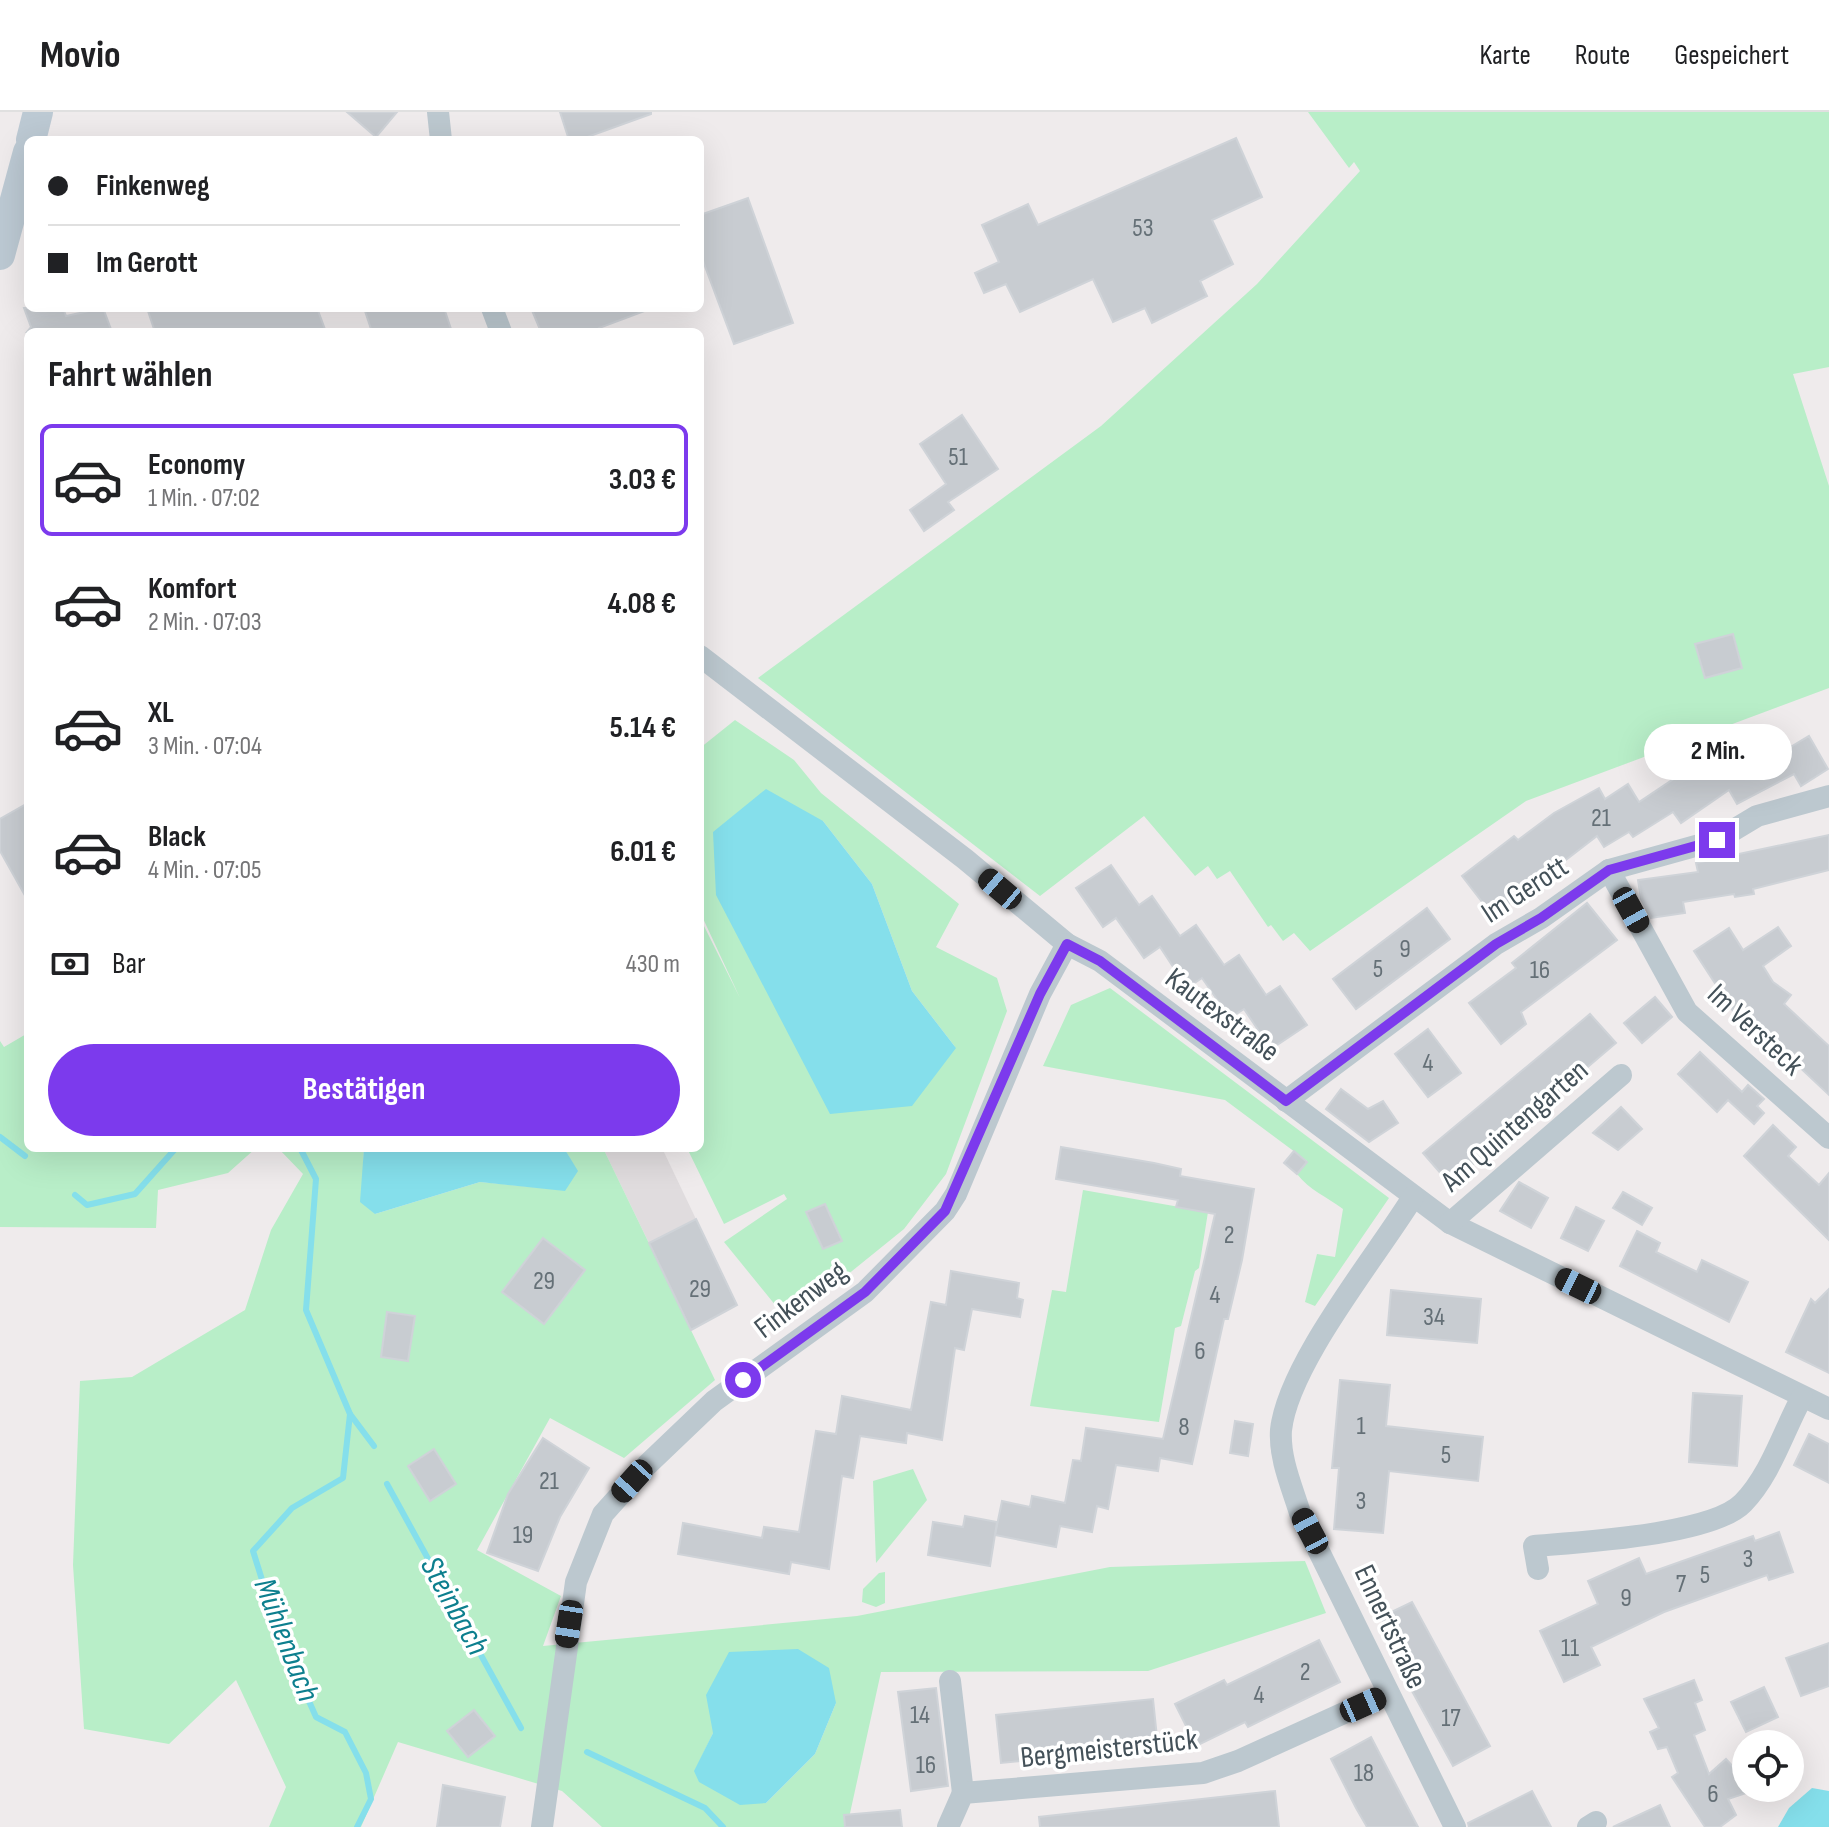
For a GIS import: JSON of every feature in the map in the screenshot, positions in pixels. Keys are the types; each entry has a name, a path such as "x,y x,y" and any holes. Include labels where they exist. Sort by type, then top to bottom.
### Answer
{"main road":[{"path":"32,136 38,112"},
{"path":"0,255 24,167"}],"street":[{"path":"438,112 441,136"},
{"name":"Kautexstraße","path":"704,659 965,859 1067,944 1100,961 1450,1223 1829,1409"},
{"name":"Im Gerott","path":"1286,1101 1496,944 1541,918 1609,870 1717,840 1757,816 1829,796"},
{"name":"Im Versteck","path":"1609,870 1687,1012 1829,1138"},
{"name":"Finkenweg","path":"542,1827 576,1582 603,1514 647,1465 714,1401 865,1292 945,1211 1040,994 1067,944"},
{"name":"Am Quintengarten","path":"1450,1223 1621,1075"},
{"name":"Ennertstraße","path":"1413,1197 1303,1365 1286,1402 1281,1432 1284,1461 1300,1513 1455,1827"},
{"path":"1538,1569 1534,1546 1684,1530 1740,1506 1764,1477 1802,1397"},
{"path":"948,1827 963,1793 950,1681"},
{"name":"Bergmeisterstück","path":"963,1793 1203,1773 1388,1693"}],"shaded area":[{"path":"605,1152 664,1152 737,1305 691,1330"}],"green space":[{"path":"1308,112 1829,112 1829,367 1793,374 1829,486 1829,688 1526,801 1310,951 1294,933 1283,941 1271,925 1268,927 1230,871 1217,879 1208,866 1195,876 1144,816 1040,896 758,678 1101,426 1257,284 1360,171 1354,162 1349,168"},
{"path":"735,720 794,760 821,793 959,904 936,947 997,978 1007,1011 946,1174 904,1229 789,1322 724,1242 787,1199 784,1194 724,1224 689,1152 704,1152 704,926 740,998 704,921 704,745","holes":["823,821 872,884 912,991 956,1048 713,832"]},
{"path":"1110,988 1389,1198 1315,1306 1305,1302 1317,1254 1335,1257 1343,1209 1297,1174 1307,1161 1225,1100 1043,1066 1071,1005"},
{"path":"24,1035 24,1152 252,1152 228,1173 158,1190 156,1228 0,1227 0,1041 4,1047"},
{"path":"282,1152 364,1152 363,1175 375,1214 480,1182 564,1190 577,1171 566,1152 605,1152 715,1380 624,1458 550,1418 477,1550 561,1596 543,1646 857,1616 1110,1567 1305,1561 1326,1613 1148,1671 881,1672 847,1827 602,1827 562,1791 398,1742 361,1827 269,1827 286,1787 236,1680 169,1744 84,1729 73,1565 80,1381 132,1377 245,1310 271,1230 303,1174","holes":["836,1703 815,1754 766,1803 695,1771 713,1733"]},
{"path":"1083,1190 1208,1212 1199,1268 1195,1271 1181,1326 1175,1328 1159,1422 1030,1406 1052,1290 1066,1292"},
{"path":"913,1469 927,1500 876,1563 873,1481"},
{"path":"885,1572 885,1603 876,1607 862,1602 863,1589 879,1573"}],"water":[{"path":"766,789 823,821 872,884 912,991 956,1048 912,1106 830,1114 716,895 713,832"},
{"path":"364,1152 566,1152 578,1171 565,1191 480,1182 375,1214 360,1202"},
{"path":"798,1649 829,1668 836,1703 815,1754 766,1803 740,1805 699,1782 694,1771 713,1733 706,1695 729,1652"},
{"path":"1812,1788 1829,1791 1829,1827 1778,1827 1789,1808 1796,1802 1804,1802 1804,1795"}],"building":[{"path":"347,112 397,112 375,136"},
{"path":"560,112 651,112 590,136 568,136"},
{"path":"1236,138 1262,197 1212,220 1233,264 1200,281 1207,296 1152,323 1145,308 1113,322 1093,279 1020,312 1006,284 984,293 975,273 999,262 982,225 1028,204 1038,225"},
{"path":"748,198 793,323 734,344 704,264 704,214"},
{"path":"25,312 64,312 66,316 104,312 110,328 30,328"},
{"path":"148,312 318,312 324,328 154,328"},
{"path":"365,312 445,312 451,328 371,328"},
{"path":"533,312 642,312 599,328 539,328"},
{"path":"962,415 998,469 948,502 954,510 924,531 910,510 946,484 920,444"},
{"path":"1733,634 1742,668 1705,678 1695,644"},
{"path":"1809,736 1828,769 1801,786 1794,774 1737,804 1729,790 1681,823 1673,812 1633,837 1629,832 1604,847 1597,836 1493,916 1462,876 1514,836 1518,840 1554,813 1599,788 1605,799 1628,784 1639,802 1693,766 1696,771 1752,742 1764,763"},
{"path":"24,805 24,894 0,851 0,819"},
{"path":"1829,835 1829,870 1753,889 1754,894 1683,902 1685,913 1651,918 1641,899 1638,880 1698,872 1696,863"},
{"path":"1111,865 1139,905 1152,896 1180,936 1196,925 1224,965 1239,955 1266,995 1280,986 1307,1025 1271,1049 1244,1009 1230,1018 1202,978 1187,988 1160,947 1144,958 1116,918 1103,927 1076,888"},
{"path":"1587,903 1617,940 1521,1012 1526,1024 1501,1044 1469,1003 1516,968 1512,963"},
{"path":"1427,908 1450,939 1356,1009 1333,979"},
{"path":"1778,927 1791,946 1763,966 1773,982 1791,995 1784,1004 1829,1046 1829,1095 1776,1045 1778,1043 1733,1011 1694,951 1729,928 1743,950"},
{"path":"1655,997 1672,1017 1642,1043 1624,1023"},
{"path":"1590,1014 1616,1043 1450,1184 1423,1153"},
{"path":"1428,1029 1461,1073 1428,1097 1395,1054"},
{"path":"1700,1052 1742,1092 1748,1085 1764,1099 1757,1106 1764,1113 1754,1124 1728,1100 1717,1112 1678,1074"},
{"path":"1341,1089 1368,1109 1383,1101 1398,1123 1369,1142 1326,1109"},
{"path":"1621,1107 1642,1129 1618,1150 1593,1133"},
{"path":"1773,1125 1796,1147 1788,1156 1819,1185 1829,1173 1829,1240 1744,1156"},
{"path":"1061,1147 1154,1163 1181,1169 1180,1176 1254,1189 1242,1260 1228,1319 1224,1319 1192,1464 1160,1458 1158,1471 1116,1465 1108,1509 1097,1506 1092,1532 1060,1526 1056,1547 995,1535 1002,1501 1030,1507 1032,1496 1065,1503 1073,1460 1081,1461 1086,1428 1163,1439 1215,1214 1176,1207 1178,1200 1056,1179"},
{"path":"1294,1151 1307,1162 1297,1174 1284,1163"},
{"path":"1519,1182 1548,1198 1531,1228 1500,1211"},
{"path":"1623,1192 1652,1208 1642,1225 1613,1208"},
{"path":"825,1204 842,1241 823,1249 806,1212"},
{"path":"1576,1207 1604,1221 1588,1251 1561,1238"},
{"path":"696,1219 737,1305 691,1330 649,1243"},
{"path":"1637,1231 1660,1243 1656,1252 1697,1272 1702,1260 1748,1282 1729,1322 1620,1266"},
{"path":"543,1238 585,1270 544,1324 502,1292"},
{"path":"951,1271 1019,1283 1017,1298 1023,1300 1020,1317 972,1309 964,1350 955,1348 942,1440 907,1433 906,1443 860,1436 853,1478 842,1476 829,1569 791,1562 789,1574 678,1554 683,1523 762,1538 764,1527 799,1532 816,1431 836,1434 842,1396 911,1410 931,1302 946,1305"},
{"path":"1829,1289 1829,1373 1786,1352 1811,1299 1815,1303"},
{"path":"1391,1290 1481,1299 1477,1343 1387,1335"},
{"path":"387,1312 415,1316 408,1361 381,1357"},
{"path":"1340,1380 1390,1385 1386,1426 1483,1437 1478,1481 1389,1471 1383,1533 1334,1529 1339,1468 1332,1468"},
{"path":"1693,1393 1742,1396 1737,1466 1689,1462"},
{"path":"1235,1421 1253,1424 1248,1456 1230,1453"},
{"path":"1809,1434 1829,1444 1829,1483 1794,1465"},
{"path":"543,1438 589,1468 560,1517 538,1571 487,1553 508,1494"},
{"path":"434,1449 456,1484 430,1501 408,1466"},
{"path":"965,1516 997,1522 990,1566 928,1555 933,1522 963,1527"},
{"path":"1779,1532 1793,1572 1769,1580 1767,1575 1664,1612 1591,1647 1600,1665 1564,1682 1540,1631 1598,1604 1588,1581 1639,1558 1646,1574 1753,1536 1755,1541"},
{"path":"1412,1602 1490,1746 1453,1766 1412,1691 1417,1688 1381,1617"},
{"path":"1319,1640 1340,1682 1248,1727 1245,1722 1196,1746 1175,1704 1224,1680 1227,1685"},
{"path":"1829,1643 1829,1686 1801,1696 1786,1658"},
{"path":"1694,1680 1702,1700 1695,1703 1705,1730 1694,1735 1709,1774 1726,1759 1732,1766 1732,1798 1728,1799 1736,1815 1720,1827 1705,1827 1672,1777 1678,1773 1667,1747 1658,1749 1650,1732 1659,1728 1644,1699"},
{"path":"1764,1687 1778,1717 1745,1730 1731,1702"},
{"path":"936,1688 948,1786 911,1791 898,1692"},
{"path":"1153,1699 1158,1747 1001,1763 996,1715"},
{"path":"474,1710 495,1736 468,1757 447,1731"},
{"path":"1371,1737 1418,1827 1367,1827 1356,1808 1331,1759"},
{"path":"443,1785 505,1797 500,1827 437,1827"},
{"path":"1275,1791 1279,1827 1040,1827 1039,1817"},
{"path":"1532,1791 1551,1827 1469,1827 1468,1823"},
{"path":"1660,1805 1670,1827 1613,1827"},
{"path":"900,1810 902,1827 845,1827 844,1815"}],"waterway":[{"name":"Mühlenbach","path":"0,1137 25,1156"},
{"name":"Mühlenbach","path":"75,1195 87,1205 135,1194 172,1152"},
{"name":"Mühlenbach","path":"302,1152 316,1179 306,1310 350,1414 343,1478 292,1508 253,1551 278,1631 316,1717 345,1732 366,1773 371,1799 357,1827"},
{"name":"Steinbach","path":"350,1414 374,1446"},
{"name":"Steinbach","path":"387,1484 521,1728"},
{"name":"Steinbach","path":"587,1752 705,1808 723,1827"}],"route":[{"path":"743,1380 865,1292 945,1211 956,1194 976,1140 1040,994 1067,944 1100,961 1286,1101 1496,944 1541,918 1609,870 1692,844 1717,840"}]}
